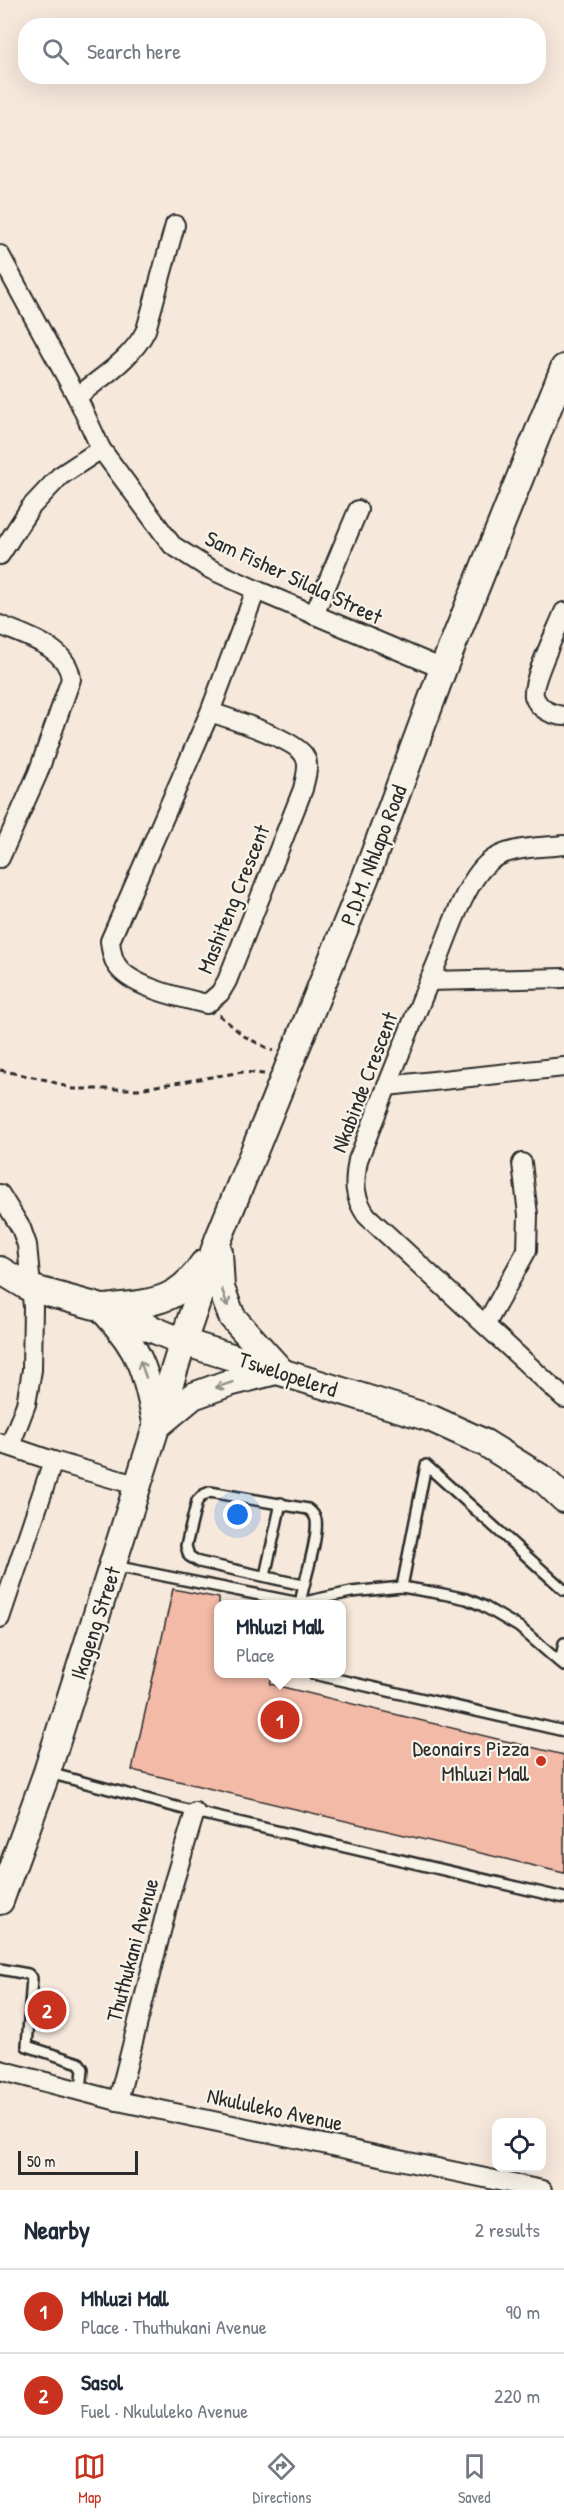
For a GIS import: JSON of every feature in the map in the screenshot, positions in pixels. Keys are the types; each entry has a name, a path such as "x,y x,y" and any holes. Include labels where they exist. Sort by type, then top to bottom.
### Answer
{"street":[{"path":"77,397 129,355 140,341 146,330 175,225"},
{"name":"Sam Fisher Silala Street","path":"0,255 77,397 101,449 171,545 208,568 256,590 443,669"},
{"name":"P.D.M. Nhlapo Road","path":"183,1342 218,1240 366,876 443,669 564,368"},
{"path":"0,555 30,508 60,476 101,449"},
{"path":"314,615 358,510"},
{"name":"Mashiteng Crescent","path":"210,712 267,732 297,747 305,755 308,767 303,789 227,981 220,993 207,1004 166,993 132,979 117,967 112,956 110,941 210,712 256,590"},
{"path":"564,612 535,683 534,696 540,706 549,713 564,716"},
{"path":"0,625 48,647 61,657 69,668 71,679 38,773 0,858"},
{"name":"Nkabinde Crescent","path":"564,845 501,854 486,863 477,874 458,910 429,981 358,1160 355,1178 356,1199 367,1216 392,1242 486,1324 564,1398"},
{"path":"429,981 564,978"},
{"path":"387,1086 564,1067"},
{"path":"486,1324 527,1250 528,1215 522,1163"},
{"path":"0,1194 21,1228 27,1245 33,1307 32,1370 26,1404 5,1444 53,1461 139,1486"},
{"path":"102,1308 161,1299 184,1288 218,1240"},
{"path":"102,1308 137,1351 149,1388 157,1425 193,1396 280,1370 232,1317 221,1288 218,1240"},
{"name":"Tswelopelerd","path":"0,1270 30,1288 102,1308 183,1342 430,1418 476,1439 543,1479 564,1499"},
{"name":"Ikageng Street","path":"0,1901 47,1772 183,1342"},
{"path":"0,1618 53,1461"},
{"name":"Thuthukani Avenue","path":"118,2100 172,1888 195,1812"},
{"name":"Nkululeko Avenue","path":"0,2070 118,2100 491,2185 542,2190"}],"lane":[{"path":"402,1587 426,1465 564,1590"},
{"path":"301,1600 316,1521 314,1514 308,1509 220,1492 202,1495 197,1501 186,1546 189,1556 198,1562 303,1585"},
{"path":"265,1576 281,1503"},
{"path":"114,1566 280,1600"},
{"path":"317,1600 351,1592 402,1587 467,1599 519,1627 562,1664"},
{"path":"562,1664 564,1643"},
{"path":"332,1678 564,1731"},
{"path":"47,1772 195,1812 564,1898"},
{"path":"0,1969 28,1974 32,1978 27,2046 79,2063 83,2069 81,2091"}],"path":[{"path":"207,1004 244,1036 287,1068"},
{"path":"0,1070 47,1080 73,1089 138,1089 242,1072 287,1068"}],"building":[{"path":"173,1589 219,1598 219,1600 214,1600 214,1678 272,1678 270,1684 564,1755 564,1873 132,1770"}],"place":[{"name":"Mhluzi Mall","path":"280,1720"},
{"name":"Deonairs Pizza Mhluzi Mall","path":"541,1761"},
{"name":"Sasol","path":"47,2010"}]}
